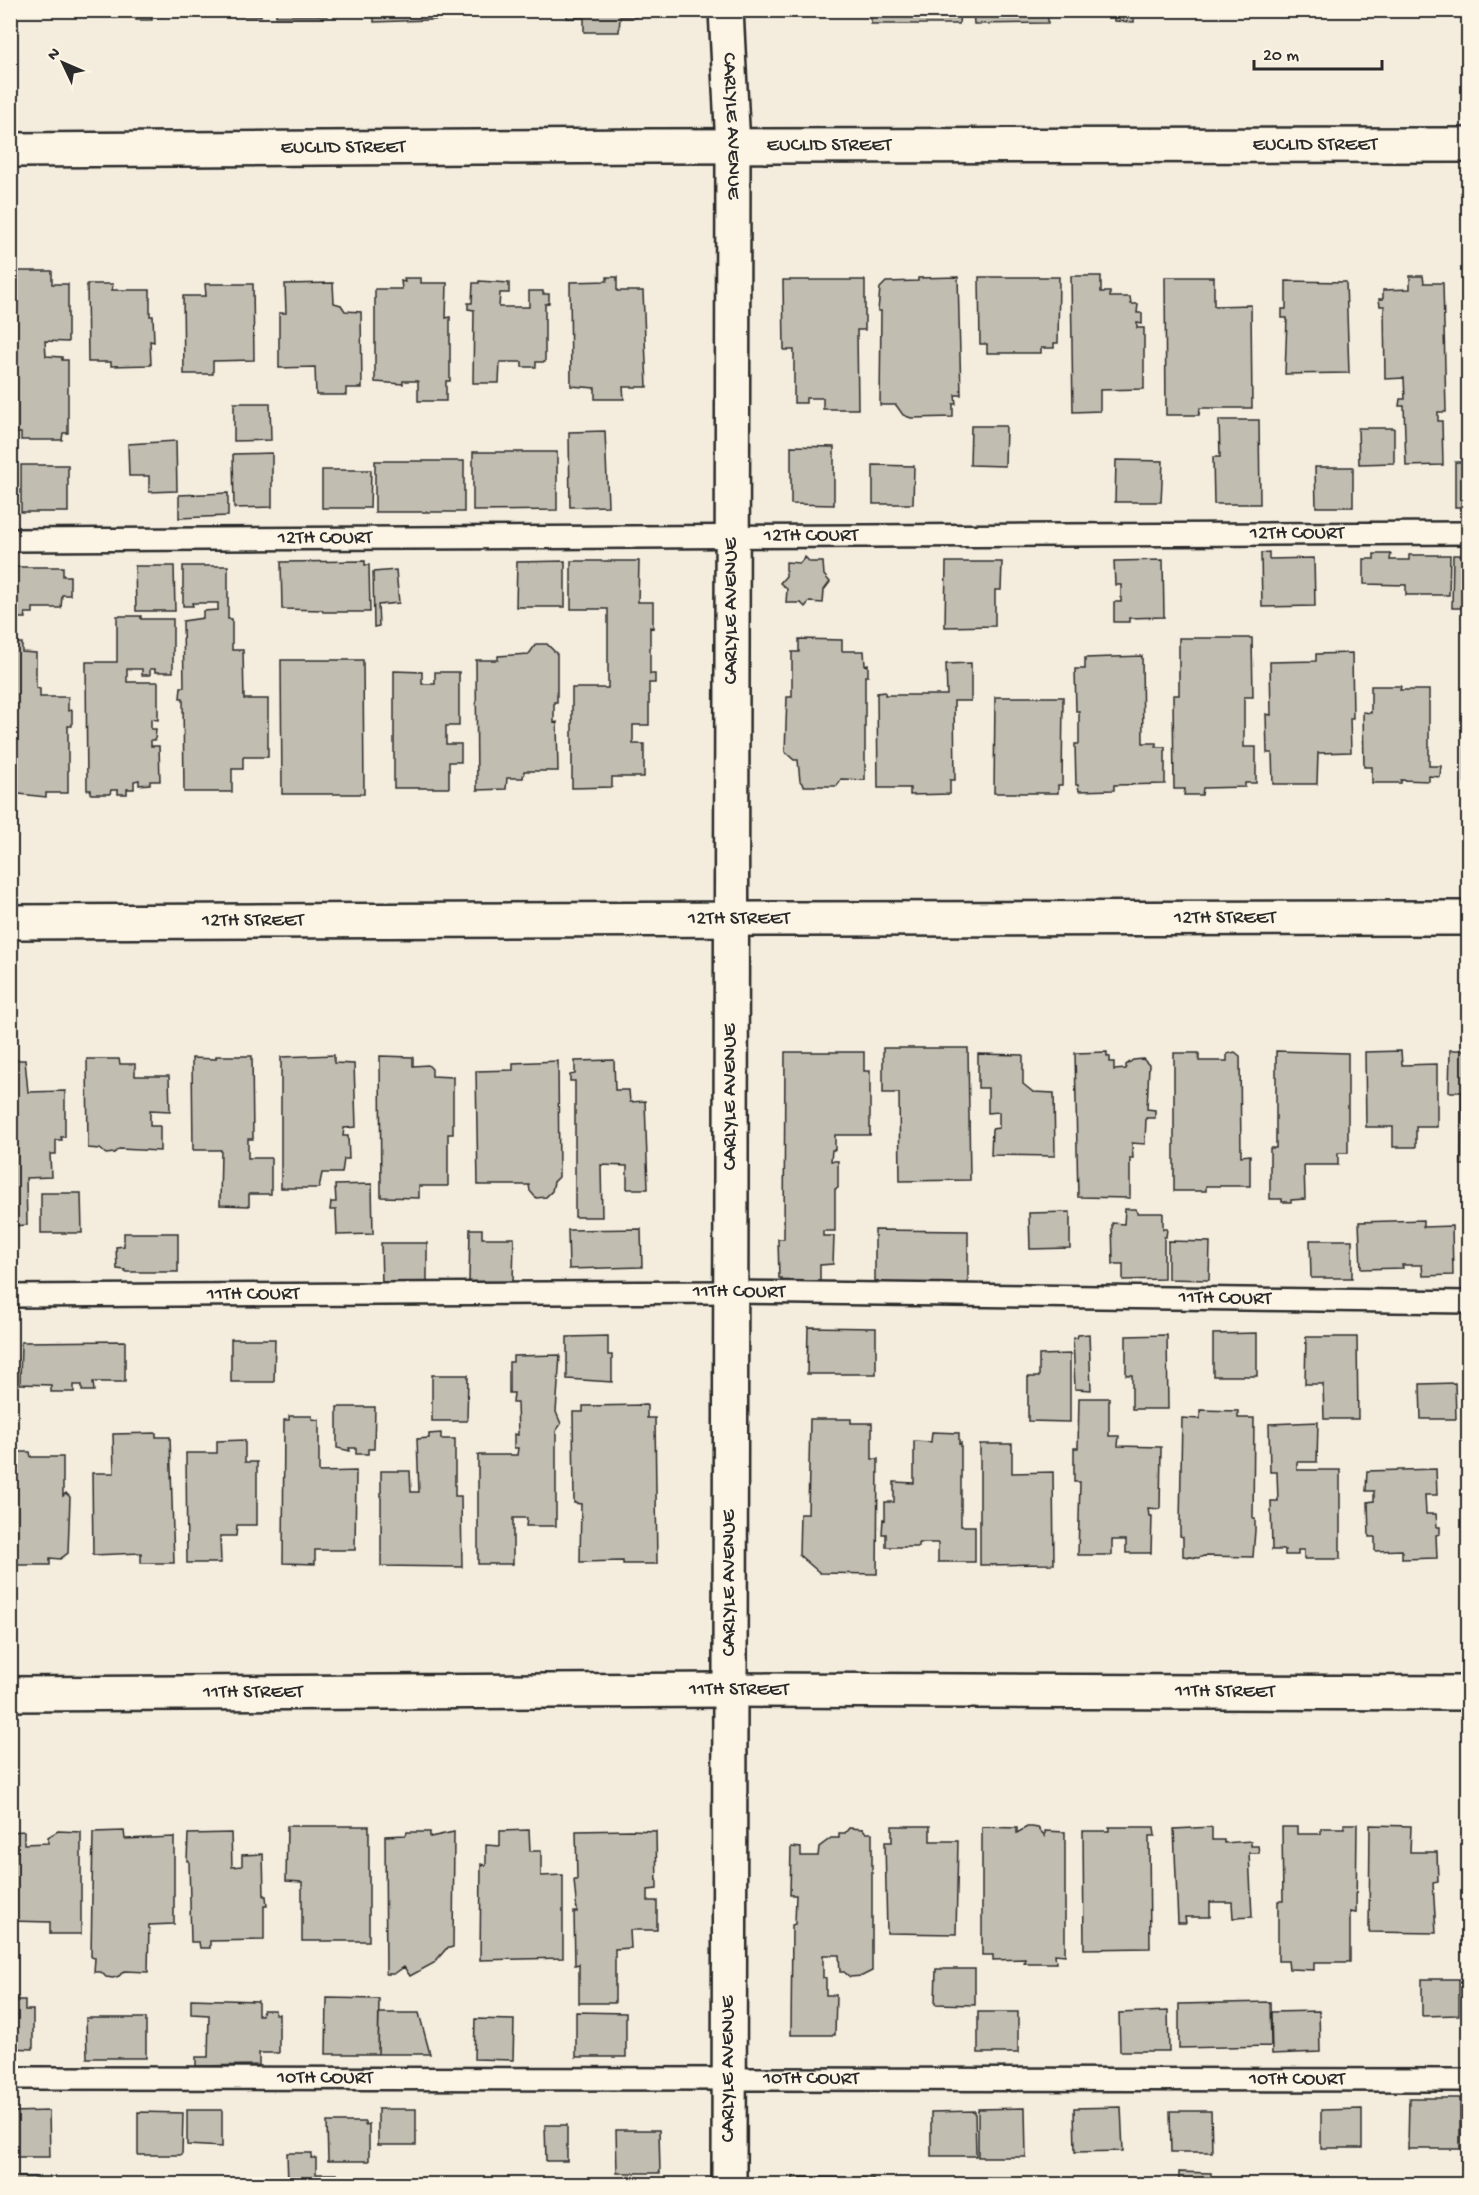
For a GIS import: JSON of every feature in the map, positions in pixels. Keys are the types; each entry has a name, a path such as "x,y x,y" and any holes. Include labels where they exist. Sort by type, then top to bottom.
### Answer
{"street":[{"name":"CARLYLE AVENUE","path":"726,10 733,147 729,2184"},
{"name":"EUCLID STREET","path":"10,150 1468,145"},
{"name":"12TH STREET","path":"10,922 1468,918"},
{"name":"11TH STREET","path":"10,1694 730,1689 1468,1694"}],"lane":[{"name":"12TH COURT","path":"10,540 1468,533"},
{"name":"11TH COURT","path":"10,1296 731,1292 1468,1302"},
{"name":"10TH COURT","path":"10,2078 1468,2080"}],"building":[{"path":"89,10 163,10 163,16 151,16 152,20 136,20 136,17 113,17 114,13 89,13"},
{"path":"224,10 261,10 261,16 224,16"},
{"path":"276,10 327,10 327,16 276,16"},
{"path":"374,10 456,10 456,19 374,22"},
{"path":"486,10 524,10 524,15 486,15"},
{"path":"567,10 637,10 637,17 620,17 619,32 584,32 584,18 567,18"},
{"path":"785,10 863,10 863,13 809,12 805,15 790,16"},
{"path":"871,10 960,10 959,24 871,24"},
{"path":"973,10 1048,10 1048,23 974,24"},
{"path":"1134,10 1134,22 1114,21 1114,12 1082,11"},
{"path":"10,271 52,271 52,284 68,284 68,342 45,341 46,356 62,357 62,360 68,360 68,433 63,433 62,440 21,440 21,433 10,433"},
{"path":"1071,276 1101,276 1101,292 1110,292 1110,297 1130,297 1131,304 1138,304 1137,313 1142,313 1142,324 1137,323 1137,328 1144,328 1144,389 1100,390 1100,411 1073,412"},
{"path":"1410,276 1423,276 1424,283 1443,283 1446,412 1438,412 1438,421 1442,421 1443,465 1406,466 1404,406 1399,406 1400,399 1405,399 1404,378 1385,379 1384,306 1380,306 1379,299 1383,299 1383,290 1410,289"},
{"path":"607,277 617,277 617,291 643,291 647,387 623,387 624,399 595,399 595,388 571,386 570,282 607,281"},
{"path":"958,277 961,395 955,395 956,404 953,404 953,417 911,418 903,415 896,405 880,405 881,311 878,311 880,288 886,282"},
{"path":"979,277 1059,277 1058,343 1054,343 1054,348 1041,348 1041,353 987,353 987,344 980,344"},
{"path":"1165,277 1214,277 1214,306 1251,305 1252,408 1200,408 1199,415 1166,415"},
{"path":"404,278 421,278 421,283 447,283 446,318 450,317 450,381 446,381 446,401 418,401 418,381 403,381 403,384 375,382 375,289 402,289 401,281 405,282"},
{"path":"783,280 865,280 865,330 857,330 858,409 823,409 823,398 806,398 806,403 794,403 794,350 784,350"},
{"path":"479,281 509,283 509,293 500,293 499,307 529,307 529,291 543,291 543,294 549,294 549,303 545,304 545,362 536,362 536,367 522,367 522,362 500,362 499,383 473,383 474,310 468,309 468,303 472,303 473,283 479,283"},
{"path":"1286,281 1346,282 1349,373 1285,374 1287,318 1282,318 1282,309 1286,309"},
{"path":"333,283 334,303 341,305 345,311 361,312 362,388 346,388 346,395 316,395 315,367 279,368 279,313 286,313 285,284"},
{"path":"87,284 113,284 112,290 150,290 150,316 153,316 154,342 150,341 151,365 111,366 111,362 88,362"},
{"path":"205,284 253,284 254,360 213,361 213,374 184,374 183,296 206,296"},
{"path":"1463,295 1468,295 1468,399 1464,399"},
{"path":"234,403 270,403 271,440 234,441"},
{"path":"1219,420 1259,420 1260,504 1214,504 1213,457 1220,457"},
{"path":"971,426 1006,426 1005,466 970,465"},
{"path":"1358,428 1394,428 1394,463 1359,464"},
{"path":"605,431 608,506 570,507 569,432"},
{"path":"176,441 177,491 149,492 149,476 129,476 128,444"},
{"path":"791,446 834,447 834,505 791,504"},
{"path":"473,452 557,452 557,510 473,511"},
{"path":"272,453 272,507 234,508 233,454"},
{"path":"1116,460 1163,461 1161,502 1115,502"},
{"path":"375,461 464,461 464,512 375,512"},
{"path":"1455,462 1468,462 1468,507 1455,507"},
{"path":"21,465 68,465 68,512 21,512"},
{"path":"873,465 914,466 913,504 873,504"},
{"path":"1315,467 1353,467 1353,507 1316,507"},
{"path":"322,470 371,470 370,508 322,508"},
{"path":"228,493 228,516 179,518 179,495"},
{"path":"1269,552 1269,559 1314,558 1315,606 1262,607 1261,553"},
{"path":"1374,554 1391,554 1390,560 1409,560 1409,555 1450,555 1449,595 1406,595 1406,585 1364,584 1364,559 1374,559"},
{"path":"1453,555 1468,555 1468,608 1452,608"},
{"path":"805,557 810,562 823,562 824,575 830,582 824,590 823,603 809,602 805,607 801,603 786,603 787,589 780,583 786,576 786,562 800,563"},
{"path":"1163,560 1164,617 1129,618 1129,622 1114,622 1114,602 1121,602 1121,585 1115,585 1114,561"},
{"path":"365,561 365,565 369,565 370,612 282,609 281,562"},
{"path":"565,561 565,607 516,607 517,562"},
{"path":"571,561 639,561 638,602 653,602 653,628 650,627 650,674 655,674 655,683 649,683 649,725 633,725 633,744 644,744 644,777 612,777 612,787 572,788 572,688 608,688 608,609 571,609"},
{"path":"946,562 1002,562 1001,590 995,590 995,626 945,627"},
{"path":"135,566 174,566 175,611 136,611"},
{"path":"183,566 228,566 228,619 232,619 232,650 243,650 244,699 268,699 268,757 243,757 243,769 232,769 232,792 184,792 183,698 180,698 181,687 184,687 183,621 203,618 203,611 218,610 218,603 192,603 193,606 183,606"},
{"path":"10,567 63,567 63,576 70,576 70,595 62,595 61,608 33,608 33,613 25,613 26,618 10,618"},
{"path":"396,570 399,603 378,605 379,626 374,627 373,572"},
{"path":"117,616 173,619 173,672 155,672 155,669 150,669 150,675 142,675 142,669 127,669 127,682 158,682 158,720 151,719 151,729 156,729 155,740 151,740 151,746 159,746 160,781 150,781 150,784 139,785 139,780 134,781 134,789 127,789 127,794 118,794 118,790 111,790 110,794 91,794 91,790 87,790 86,662 117,662"},
{"path":"1179,638 1252,638 1253,697 1244,697 1244,747 1256,747 1256,783 1245,783 1245,787 1203,788 1202,795 1184,795 1185,789 1174,789 1173,695 1179,695"},
{"path":"799,639 842,640 842,651 864,651 865,665 868,664 868,676 865,676 865,780 841,779 837,786 804,786 800,781 798,760 794,760 785,752 787,697 792,697 792,652 799,652"},
{"path":"10,643 22,643 22,652 36,653 36,688 40,689 40,697 68,697 68,711 72,710 72,726 68,726 68,793 46,793 46,797 10,793"},
{"path":"536,644 547,644 557,654 557,702 554,702 554,723 557,722 558,771 524,771 523,778 507,778 506,789 477,790 476,660 498,660 498,656 529,654"},
{"path":"1352,653 1351,752 1318,753 1317,784 1273,784 1272,753 1267,753 1266,714 1271,715 1270,662 1316,661 1316,654"},
{"path":"1142,656 1143,743 1156,743 1156,747 1165,747 1165,784 1114,785 1114,790 1079,791 1076,785 1075,744 1079,744 1079,711 1076,711 1075,669 1085,669 1085,658"},
{"path":"1465,657 1468,657 1468,782 1465,782"},
{"path":"281,660 363,660 364,794 282,794"},
{"path":"971,663 971,701 954,701 955,780 950,780 950,794 910,795 910,788 878,788 877,693 947,695 946,664"},
{"path":"394,671 422,672 422,684 435,684 435,672 459,672 459,726 446,726 446,744 461,744 461,762 449,762 449,788 394,788"},
{"path":"1371,686 1401,686 1400,690 1429,690 1429,766 1441,766 1440,777 1429,776 1429,781 1401,780 1401,783 1372,783 1372,767 1364,767 1363,712 1371,713"},
{"path":"995,697 1063,697 1062,785 1058,785 1058,793 994,793"},
{"path":"883,1048 968,1048 970,1180 900,1181 899,1093 883,1093"},
{"path":"1450,1050 1468,1050 1468,1165 1461,1165 1462,1092 1449,1092"},
{"path":"1276,1051 1348,1053 1348,1153 1338,1153 1338,1165 1304,1165 1305,1199 1291,1200 1291,1202 1270,1199 1270,1148 1276,1148"},
{"path":"1401,1051 1402,1065 1437,1064 1437,1127 1416,1127 1416,1147 1393,1147 1393,1127 1366,1127 1365,1052"},
{"path":"785,1052 864,1052 864,1071 870,1071 870,1135 835,1135 835,1150 832,1150 831,1161 838,1161 835,1231 823,1231 823,1236 834,1236 833,1264 820,1265 820,1284 782,1285 782,1278 779,1278 778,1239 784,1239"},
{"path":"1107,1052 1110,1062 1114,1062 1114,1070 1126,1069 1126,1065 1133,1060 1143,1059 1149,1065 1147,1109 1155,1110 1155,1118 1146,1118 1145,1144 1132,1143 1130,1198 1078,1197 1075,1053"},
{"path":"1235,1052 1240,1056 1241,1156 1250,1155 1250,1186 1206,1186 1206,1191 1174,1191 1174,1053 1199,1053 1199,1061 1227,1061 1227,1054"},
{"path":"978,1054 1023,1055 1023,1084 1033,1092 1054,1093 1055,1156 991,1155 992,1129 999,1128 999,1112 988,1113 988,1088 978,1088"},
{"path":"334,1055 334,1063 354,1064 356,1127 344,1128 343,1136 348,1136 349,1159 344,1159 342,1173 322,1173 319,1188 281,1188 281,1057"},
{"path":"216,1056 252,1056 253,1139 248,1139 248,1158 271,1158 271,1194 249,1194 249,1206 220,1205 221,1150 193,1150 192,1058 216,1059"},
{"path":"380,1056 413,1057 413,1066 428,1065 432,1069 432,1076 453,1077 453,1134 448,1134 448,1186 419,1186 419,1198 381,1197"},
{"path":"87,1059 119,1059 120,1064 135,1064 135,1076 169,1076 170,1111 150,1110 150,1126 160,1126 160,1151 119,1149 114,1153 106,1154 100,1149 88,1148"},
{"path":"10,1060 25,1060 28,1092 65,1091 65,1137 61,1137 62,1140 56,1140 56,1154 50,1154 51,1177 26,1178 27,1225 10,1226"},
{"path":"614,1060 615,1090 629,1090 630,1102 645,1101 648,1189 627,1189 627,1166 601,1165 602,1217 575,1217 575,1081 570,1081 570,1075 575,1074 575,1061"},
{"path":"558,1061 559,1177 554,1182 552,1191 546,1197 536,1198 530,1191 529,1185 478,1185 476,1071 513,1070 513,1063"},
{"path":"372,1184 373,1234 337,1235 336,1210 330,1210 331,1202 336,1202 335,1185"},
{"path":"41,1193 81,1193 82,1233 41,1233"},
{"path":"1125,1209 1136,1209 1137,1213 1163,1213 1163,1229 1167,1229 1166,1237 1164,1237 1164,1279 1123,1280 1123,1264 1113,1264 1112,1223 1124,1224"},
{"path":"1070,1212 1070,1248 1030,1249 1029,1213"},
{"path":"1423,1220 1423,1227 1452,1226 1453,1275 1423,1276 1422,1265 1361,1269 1359,1222"},
{"path":"470,1229 482,1229 482,1238 514,1238 513,1283 469,1282"},
{"path":"641,1229 642,1267 569,1269 568,1230"},
{"path":"875,1230 968,1231 968,1287 875,1287"},
{"path":"124,1233 178,1233 178,1272 125,1272 125,1270 117,1269 116,1247 124,1246"},
{"path":"1310,1240 1352,1240 1352,1278 1311,1278"},
{"path":"1168,1241 1210,1242 1209,1280 1168,1279"},
{"path":"381,1243 427,1243 427,1286 382,1286"},
{"path":"808,1327 876,1328 876,1374 807,1374"},
{"path":"1257,1333 1257,1376 1213,1376 1213,1334"},
{"path":"1089,1334 1091,1390 1075,1389 1073,1338"},
{"path":"1167,1335 1168,1409 1132,1409 1132,1375 1126,1375 1126,1336"},
{"path":"608,1336 608,1355 612,1355 612,1382 567,1379 567,1337"},
{"path":"1306,1337 1357,1337 1358,1419 1324,1419 1323,1384 1305,1384"},
{"path":"231,1339 275,1339 274,1382 231,1382"},
{"path":"125,1341 125,1382 93,1382 94,1391 82,1391 82,1385 74,1385 74,1392 51,1392 51,1385 20,1384 21,1342"},
{"path":"1070,1354 1070,1422 1028,1421 1028,1377 1039,1377 1039,1355"},
{"path":"560,1355 556,1412 561,1424 556,1431 556,1526 526,1526 527,1518 513,1518 513,1564 478,1564 478,1455 517,1455 518,1448 514,1448 514,1434 518,1435 517,1403 513,1403 514,1393 509,1393 509,1362 513,1362 513,1356"},
{"path":"432,1375 468,1375 467,1421 432,1421"},
{"path":"1455,1383 1456,1419 1421,1419 1420,1384"},
{"path":"1079,1398 1109,1398 1109,1436 1119,1436 1118,1446 1161,1447 1160,1509 1148,1508 1149,1516 1152,1516 1151,1553 1126,1553 1126,1540 1112,1540 1112,1555 1078,1555 1080,1482 1074,1482 1074,1448 1078,1448"},
{"path":"647,1405 647,1418 655,1418 657,1564 623,1564 623,1561 580,1562 581,1504 574,1503 573,1412 583,1412 583,1406"},
{"path":"337,1407 375,1407 374,1449 368,1449 368,1454 356,1454 356,1448 349,1448 350,1451 337,1448"},
{"path":"1200,1410 1238,1411 1238,1418 1254,1418 1253,1519 1255,1519 1255,1530 1253,1557 1183,1556 1183,1537 1180,1536 1182,1418 1200,1419"},
{"path":"289,1416 312,1416 312,1419 319,1420 319,1472 356,1471 355,1550 315,1550 315,1564 283,1563 284,1420 289,1420"},
{"path":"810,1419 851,1419 851,1423 872,1423 872,1459 878,1459 877,1574 820,1573 799,1555 800,1514 808,1514"},
{"path":"1463,1420 1468,1420 1468,1558 1466,1558"},
{"path":"1318,1422 1317,1462 1297,1462 1297,1470 1340,1470 1340,1559 1304,1559 1304,1550 1298,1550 1298,1555 1285,1555 1285,1550 1272,1550 1271,1501 1278,1501 1277,1472 1270,1472 1269,1424"},
{"path":"932,1432 959,1433 961,1526 975,1526 975,1562 938,1562 938,1543 919,1543 919,1547 886,1547 886,1534 882,1534 885,1502 894,1502 894,1482 914,1483 914,1441 931,1442"},
{"path":"156,1433 156,1437 170,1437 174,1563 141,1563 141,1553 93,1555 92,1473 114,1473 113,1434"},
{"path":"441,1433 441,1439 455,1439 455,1496 461,1496 462,1567 381,1566 381,1471 410,1471 411,1492 419,1492 417,1439 429,1438 429,1434"},
{"path":"245,1440 245,1462 257,1462 257,1525 237,1525 236,1536 220,1536 221,1563 187,1563 186,1453 217,1453 217,1441"},
{"path":"980,1444 1012,1444 1012,1473 1053,1472 1054,1564 980,1565"},
{"path":"10,1452 30,1452 31,1457 63,1457 63,1496 66,1493 70,1497 68,1553 60,1559 50,1558 50,1565 10,1565"},
{"path":"1436,1469 1437,1495 1425,1495 1426,1514 1436,1514 1437,1527 1440,1527 1440,1534 1436,1535 1437,1558 1402,1559 1402,1550 1375,1551 1375,1537 1369,1537 1368,1502 1374,1501 1374,1491 1366,1491 1367,1471"},
{"path":"1344,1824 1357,1824 1356,1913 1350,1912 1350,1962 1314,1962 1314,1970 1289,1969 1288,1961 1278,1961 1278,1901 1283,1901 1282,1827 1297,1827 1297,1834 1321,1834 1321,1828 1344,1828"},
{"path":"1464,1824 1468,1824 1468,1871 1464,1872"},
{"path":"1370,1825 1411,1826 1410,1852 1437,1852 1438,1882 1433,1883 1436,1933 1369,1932"},
{"path":"287,1826 369,1826 369,1941 302,1941 302,1882 286,1881"},
{"path":"892,1826 930,1826 930,1841 958,1841 956,1934 887,1933 885,1842 892,1842"},
{"path":"982,1827 1017,1828 1017,1833 1027,1827 1032,1827 1038,1828 1045,1836 1045,1831 1065,1832 1065,1955 1055,1954 1056,1963 1024,1963 1025,1959 993,1960 993,1955 982,1955"},
{"path":"1109,1827 1154,1827 1155,1836 1149,1836 1150,1948 1084,1949 1083,1831 1109,1831"},
{"path":"1212,1827 1212,1840 1224,1840 1224,1843 1251,1841 1251,1846 1258,1846 1259,1853 1249,1853 1252,1917 1233,1918 1232,1902 1210,1902 1210,1917 1185,1917 1186,1923 1178,1923 1174,1829"},
{"path":"849,1828 863,1829 866,1833 872,1833 872,1971 862,1976 850,1977 840,1972 839,1955 823,1955 826,1995 836,1995 835,2035 791,2035 792,1925 795,1924 796,1895 790,1895 791,1847 801,1848 801,1856 818,1856 819,1847 831,1838 839,1838 839,1833 845,1833"},
{"path":"529,1830 530,1851 541,1851 541,1876 563,1875 563,1958 480,1960 481,1864 486,1865 486,1845 500,1846 500,1831"},
{"path":"24,1831 24,1844 48,1843 48,1837 58,1831 81,1832 81,1934 50,1934 50,1922 10,1921 10,1832"},
{"path":"124,1831 125,1839 174,1837 174,1924 149,1925 148,1972 124,1971 113,1978 106,1977 101,1972 94,1972 95,1958 91,1957 93,1832"},
{"path":"576,1831 656,1831 657,1889 648,1890 648,1901 657,1901 657,1930 630,1930 631,1948 615,1949 615,2003 579,2003 579,1964 575,1965 574,1912 577,1912 574,1880 577,1880"},
{"path":"407,1832 430,1832 430,1837 454,1832 453,1947 446,1949 434,1963 410,1976 404,1967 394,1974 386,1974 385,1836 406,1835"},
{"path":"231,1833 232,1867 242,1866 242,1855 263,1854 264,1896 266,1896 267,1906 264,1906 264,1940 210,1941 210,1948 200,1948 199,1942 191,1942 188,1834"},
{"path":"936,1969 975,1969 975,2005 935,2004"},
{"path":"1422,1979 1459,1979 1459,2015 1422,2016"},
{"path":"327,1998 379,1999 378,2054 326,2054"},
{"path":"191,1999 258,2001 258,2015 262,2015 263,2010 275,2010 275,2014 279,2014 279,2053 259,2053 259,2065 196,2066 196,2057 208,2057 209,2015 191,2014"},
{"path":"10,2000 25,2000 25,2010 33,2010 33,2049 10,2048"},
{"path":"1270,2002 1271,2046 1179,2048 1179,2004"},
{"path":"1168,2011 1169,2051 1120,2051 1119,2013"},
{"path":"1319,2011 1320,2052 1272,2054 1271,2012"},
{"path":"576,2012 626,2013 626,2057 576,2057"},
{"path":"978,2012 1018,2012 1018,2053 978,2053"},
{"path":"379,2013 419,2013 430,2054 378,2054"},
{"path":"86,2018 146,2018 146,2058 87,2058"},
{"path":"475,2019 514,2020 513,2060 474,2059"},
{"path":"1409,2098 1460,2098 1460,2149 1408,2149"},
{"path":"1121,2107 1123,2151 1075,2152 1074,2108"},
{"path":"1025,2108 1026,2157 978,2157 978,2109"},
{"path":"378,2109 416,2109 416,2145 378,2145"},
{"path":"1362,2109 1362,2148 1321,2148 1321,2110"},
{"path":"187,2110 222,2110 222,2147 187,2145"},
{"path":"49,2111 50,2157 10,2157 10,2112"},
{"path":"975,2111 976,2156 931,2156 931,2112"},
{"path":"1170,2111 1211,2111 1212,2152 1171,2152"},
{"path":"138,2112 183,2113 182,2155 138,2155"},
{"path":"327,2122 365,2122 365,2125 369,2124 369,2161 328,2161"},
{"path":"545,2125 567,2125 567,2161 546,2161"},
{"path":"616,2130 659,2130 660,2173 617,2173"},
{"path":"287,2153 312,2153 311,2158 316,2158 316,2174 337,2174 337,2184 288,2184"},
{"path":"1179,2172 1211,2173 1211,2184 1179,2184"},
{"path":"10,2177 35,2177 35,2184 10,2184"},
{"path":"627,2177 663,2179 663,2184 627,2184"},
{"path":"793,2177 873,2178 873,2184 793,2184"}]}
